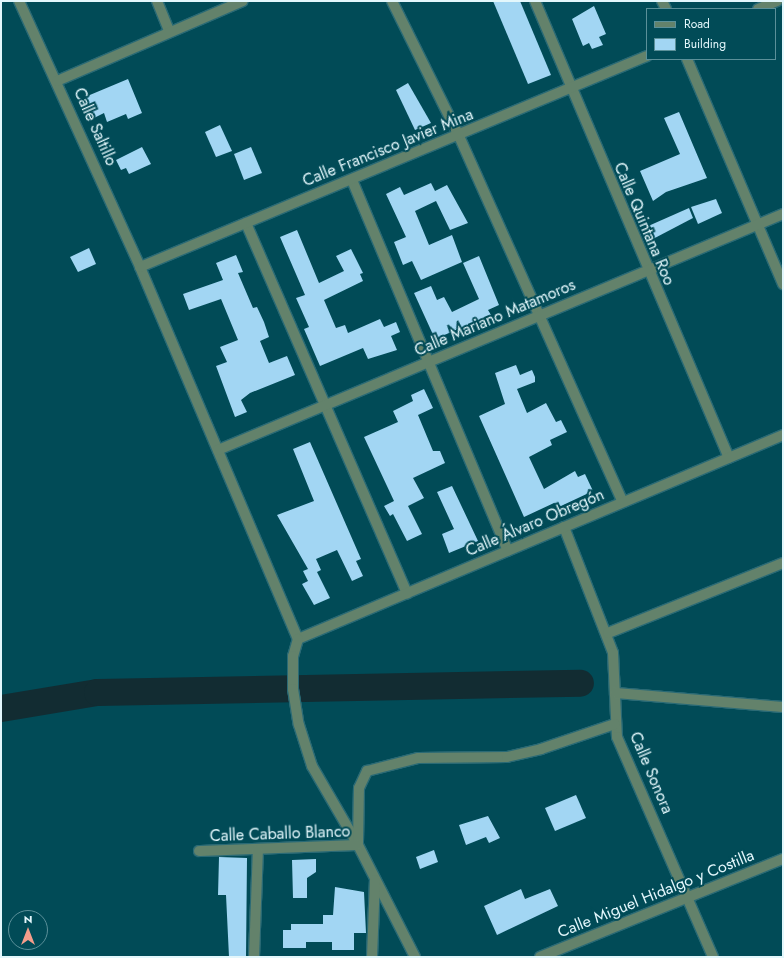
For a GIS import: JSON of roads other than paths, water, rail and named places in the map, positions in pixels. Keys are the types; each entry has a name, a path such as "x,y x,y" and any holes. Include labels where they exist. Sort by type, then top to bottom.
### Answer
{"street":[{"name":"Calle Saltillo","path":"19,1 57,81 140,266 298,639"},
{"path":"157,1 169,30"},
{"path":"57,81 169,30 242,1"},
{"path":"392,1 459,136 538,316 623,502"},
{"name":"Calle Quintana Roo","path":"535,1 647,271 729,458"},
{"path":"760,8 777,1"},
{"name":"Calle Francisco Javier Mina","path":"140,266 459,136 646,56"},
{"path":"687,60 783,284"},
{"path":"352,180 508,551"},
{"name":"Calle Mariano Matamoros","path":"218,450 783,214"},
{"path":"246,223 407,593"},
{"name":"Calle Álvaro Obregón","path":"298,639 783,435"},
{"name":"Calle Sonora","path":"564,528 608,633 613,653 615,724 618,737 689,897 713,957"},
{"path":"608,633 783,563"},
{"path":"298,639 294,656 293,689 299,725 312,766 358,845"},
{"path":"615,693 782,706"},
{"path":"358,845 359,788 367,771 390,762 418,758 507,757 541,749 615,724"},
{"name":"Calle Caballo Blanco","path":"199,851 258,850 358,845 415,957"},
{"path":"254,957 258,850"},
{"name":"Calle Miguel Hidalgo y Costilla","path":"540,957 783,859"},
{"path":"372,957 375,878"}],"waterway":[{"path":"1,708 97,692 580,683"}]}
